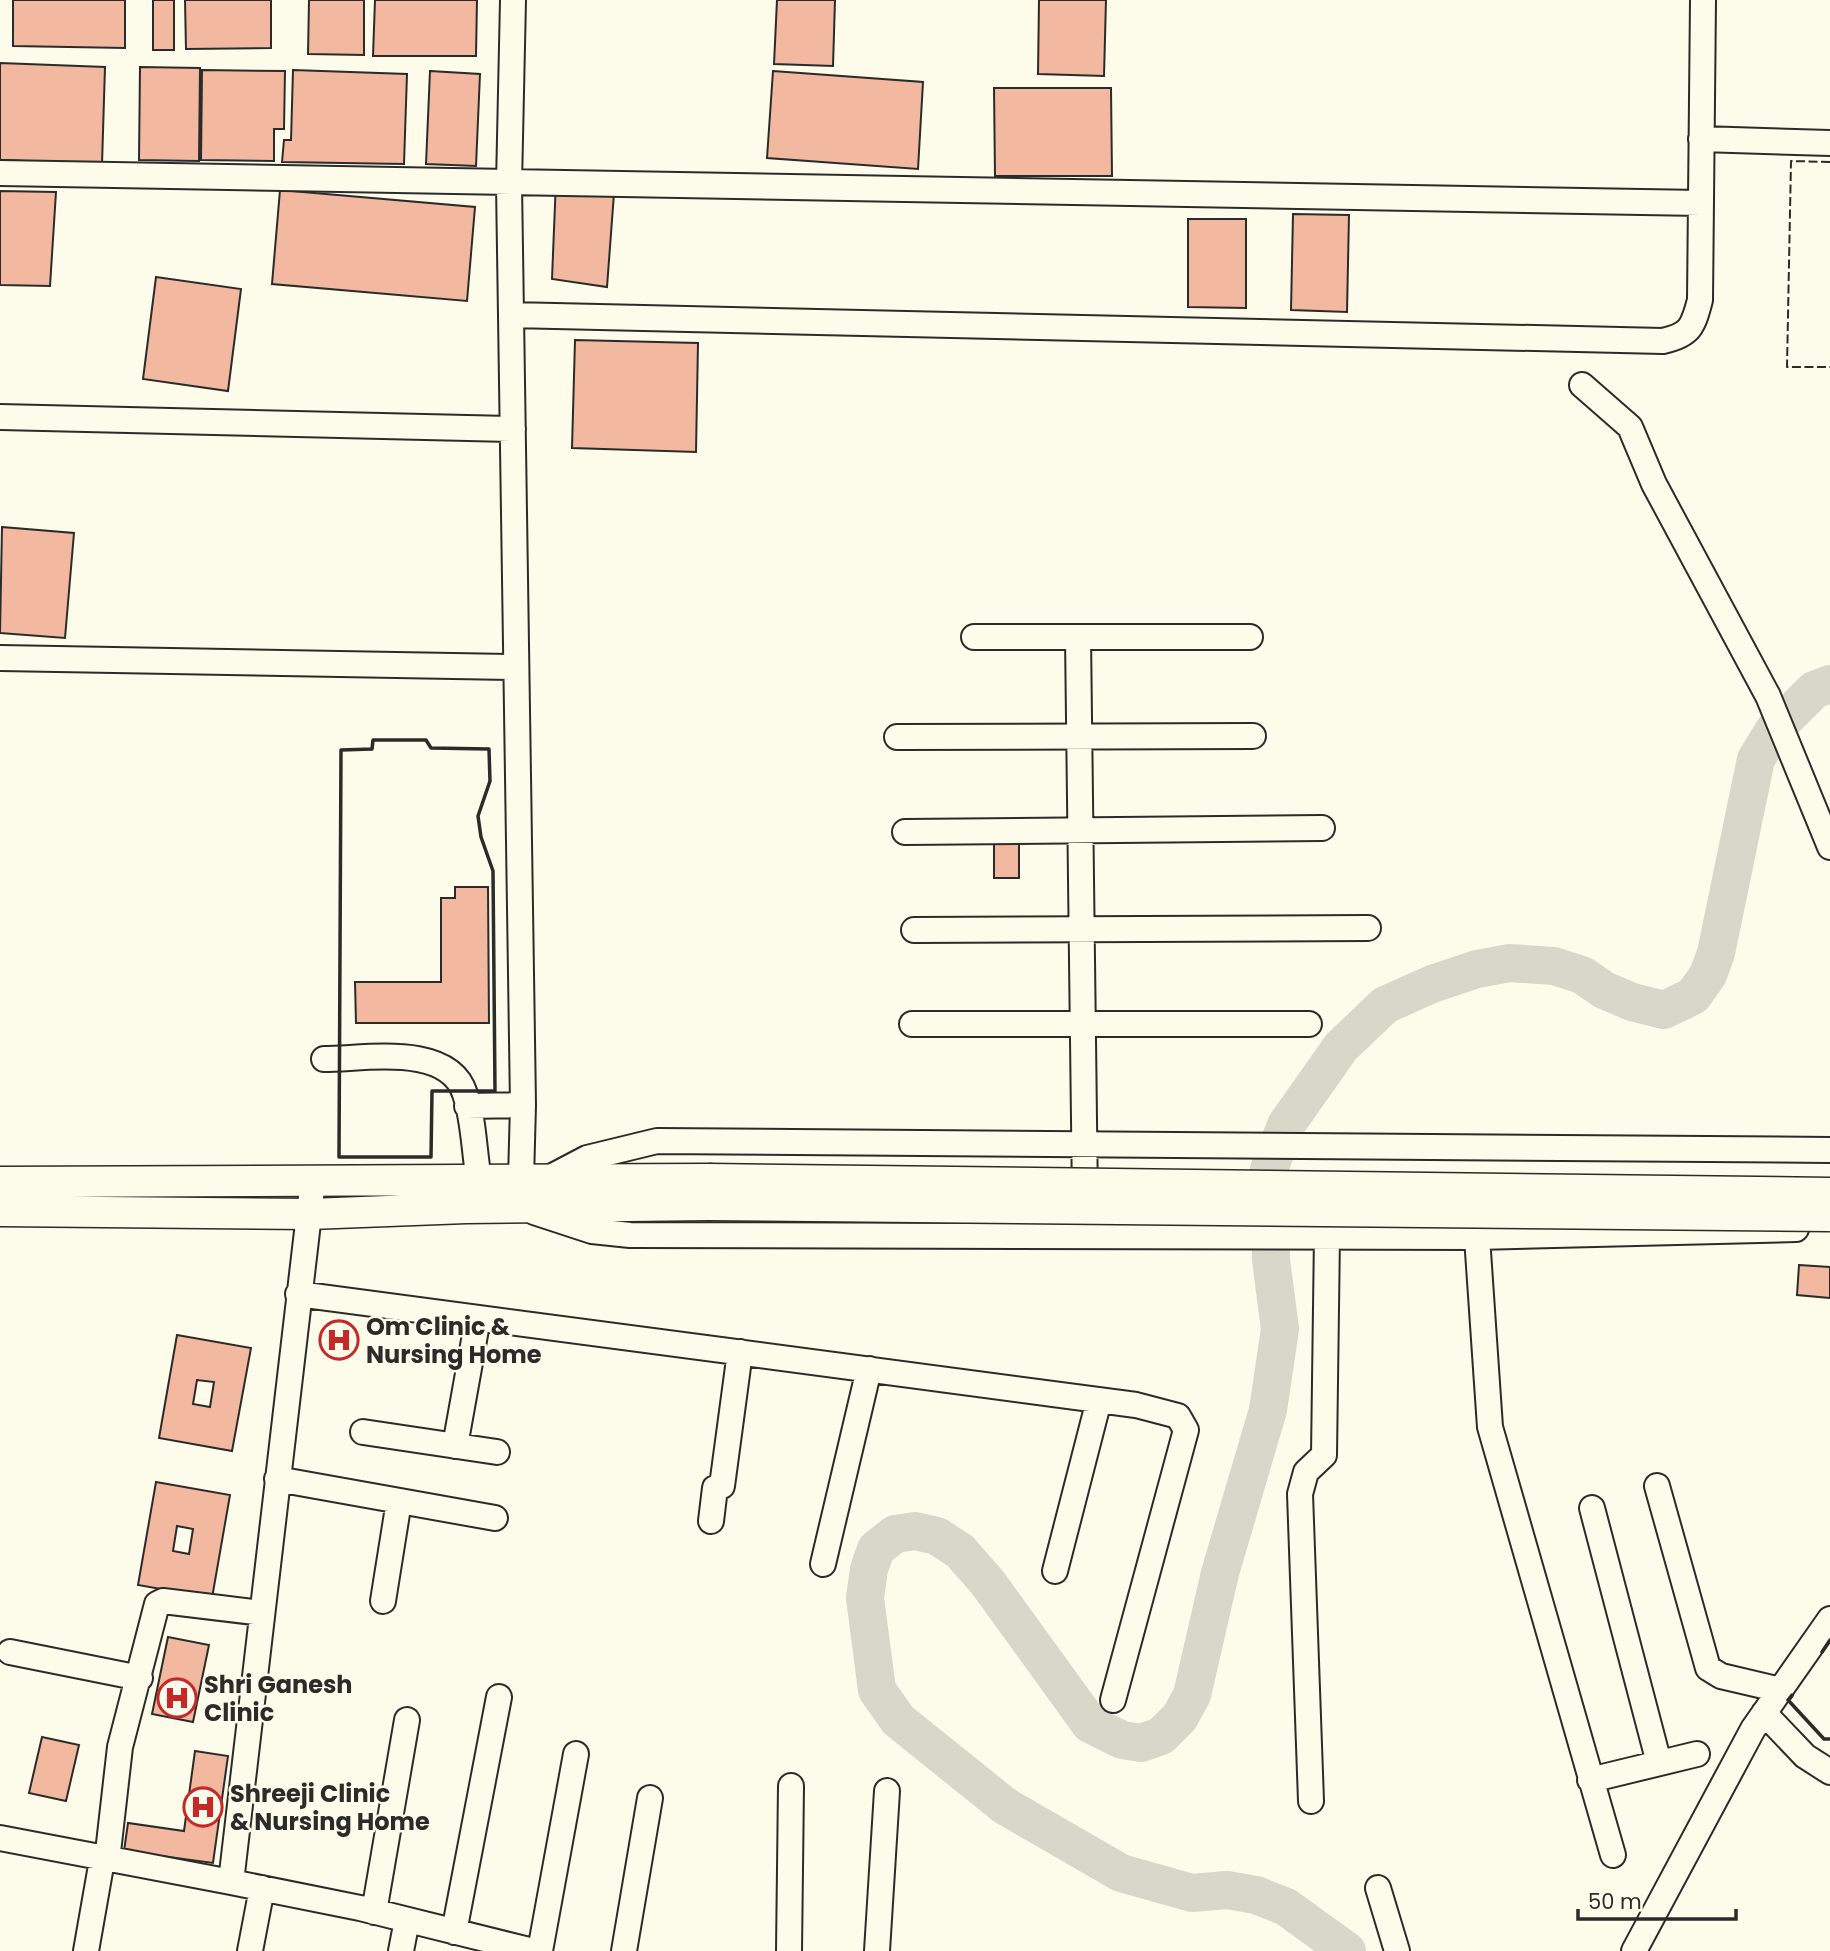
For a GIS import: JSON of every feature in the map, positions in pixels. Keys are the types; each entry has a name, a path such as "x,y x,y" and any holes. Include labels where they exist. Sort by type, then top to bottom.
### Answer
{"main road":[{"path":"0,1182 479,1180 530,1189"},
{"path":"0,1211 310,1214 530,1189 1830,1216"},
{"path":"709,1192 1830,1194"}],"street":[{"path":"513,0 509,184 523,1105 530,1189"},
{"path":"511,315 1663,341 1682,337 1696,315 1700,300 1703,0"},
{"path":"1701,139 1830,143"},
{"path":"0,173 1701,203"},
{"path":"1582,385 1630,427 1654,484 1768,696 1789,754 1830,847"},
{"path":"0,417 513,429"},
{"path":"974,637 1250,637"},
{"path":"1078,637 1086,1234"},
{"path":"0,658 516,667"},
{"path":"897,737 1253,736"},
{"path":"905,832 1322,828"},
{"path":"914,930 1368,928"},
{"path":"912,1024 1309,1024"},
{"path":"324,1059 415,1059 434,1062 456,1076 467,1106 479,1180"},
{"path":"467,1106 523,1105"},
{"path":"530,1189 587,1158 657,1141 1830,1150"},
{"path":"231,1882 313,1180"},
{"path":"530,1189 592,1231 630,1235 1477,1237 1830,1229"},
{"path":"1311,1801 1300,1494 1306,1472 1324,1455 1323,1235"},
{"path":"1477,1237 1490,1427 1613,1855"},
{"path":"298,1294 1136,1405 1178,1416 1186,1430 1113,1700"},
{"path":"455,1446 478,1318"},
{"path":"711,1521 715,1488 722,1486 740,1352"},
{"path":"823,1564 869,1370"},
{"path":"1055,1571 1099,1400"},
{"path":"363,1432 497,1452"},
{"path":"277,1479 495,1518"},
{"path":"1657,1486 1708,1668 1721,1676 1781,1690"},
{"path":"383,1601 399,1501"},
{"path":"1592,1508 1659,1763"},
{"path":"86,1951 105,1860 120,1747 140,1678 156,1606 160,1602 262,1613"},
{"path":"1634,1951 1752,1729 1830,1619"},
{"path":"10,1652 140,1678"},
{"path":"454,1932 499,1697"},
{"path":"1764,1713 1805,1756 1830,1772"},
{"path":"374,1912 407,1720"},
{"path":"540,1951 576,1754"},
{"path":"1590,1780 1697,1754"},
{"path":"789,1951 792,1786"},
{"path":"877,1951 887,1791"},
{"path":"624,1951 650,1798"},
{"path":"0,1839 262,1888 533,1951"},
{"path":"250,1951 262,1888"},
{"path":"1378,1888 1397,1951"},
{"path":"401,1951 407,1920"}],"building":[{"path":"13,0 125,0 125,48 13,46"},
{"path":"153,0 174,0 174,50 153,50"},
{"path":"185,0 271,0 271,48 186,49"},
{"path":"309,0 364,0 364,55 308,54"},
{"path":"375,0 477,0 476,56 373,56"},
{"path":"777,0 835,0 833,66 774,64"},
{"path":"1039,0 1106,0 1104,76 1038,74"},
{"path":"0,63 105,67 102,164 0,160"},
{"path":"140,67 200,68 199,161 139,160"},
{"path":"202,70 285,71 284,129 274,129 274,161 201,160"},
{"path":"293,70 407,74 404,164 282,162 284,140 291,140"},
{"path":"430,71 480,74 476,166 426,164"},
{"path":"773,71 923,82 918,169 767,158"},
{"path":"994,88 1111,88 1112,176 995,176"},
{"path":"556,180 615,180 607,287 552,279"},
{"path":"280,190 475,207 467,301 272,284"},
{"path":"0,191 56,192 50,286 0,285"},
{"path":"1293,214 1349,215 1347,312 1291,310"},
{"path":"1188,219 1246,219 1246,308 1188,307"},
{"path":"156,277 241,289 228,391 143,379"},
{"path":"575,340 698,343 696,452 572,448"},
{"path":"2,527 74,533 65,638 0,633"},
{"path":"994,839 1019,839 1019,878 994,878"},
{"path":"455,887 488,887 489,1023 356,1023 355,982 441,982 441,898 455,898"},
{"path":"1799,1265 1830,1267 1830,1298 1797,1295"},
{"path":"177,1335 251,1348 232,1451 159,1438","holes":["197,1380 214,1382 210,1407 193,1404"]},
{"path":"156,1482 230,1495 212,1598 138,1585","holes":["177,1526 193,1529 189,1554 173,1551"]},
{"path":"168,1637 209,1645 193,1722 152,1714"},
{"path":"42,1737 79,1745 66,1801 29,1793"},
{"path":"195,1751 228,1756 213,1863 124,1851 128,1823 184,1831"}],"waterway":[{"path":"1347,1951 1286,1907 1256,1895 1227,1890 1192,1893 1121,1873 1005,1806 898,1720 877,1690 865,1598 869,1569 876,1549 895,1534 915,1531 937,1536 960,1551 988,1583 1090,1724 1122,1740 1141,1743 1161,1736 1180,1717 1192,1695 1220,1573 1268,1410 1280,1329 1271,1260 1269,1169 1286,1125 1341,1047 1385,1005 1432,984 1477,969 1510,963 1554,966 1582,975 1604,990 1632,1002 1664,1010 1693,996 1708,975 1716,953 1756,759 1774,730 1814,690 1830,684"}],"fence":[{"path":"1830,162 1791,161 1787,367 1830,367"}],"wall":[{"path":"373,740 426,740 431,748 489,749 490,781 478,816 481,837 493,871 495,1091 432,1091 431,1157 339,1157 341,750 372,749 373,740"},
{"path":"1822,1652 1830,1640"},
{"path":"1792,1695 1788,1700 1824,1739 1830,1739"}],"place":[{"name":"Om Clinic & Nursing Home","path":"339,1340"},
{"name":"Shri Ganesh Clinic","path":"177,1698"},
{"name":"Shreeji Clinic & Nursing Home","path":"203,1807"}]}
